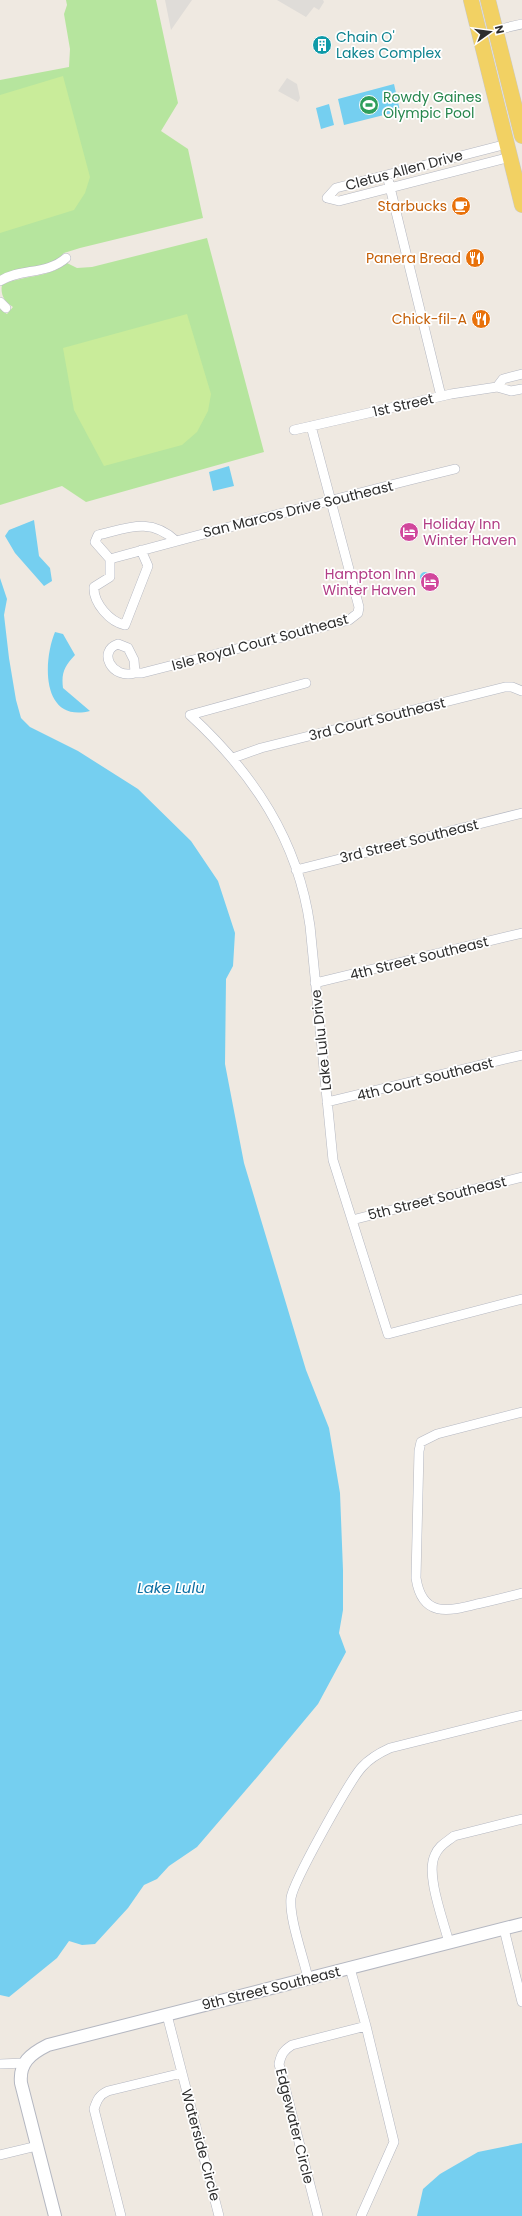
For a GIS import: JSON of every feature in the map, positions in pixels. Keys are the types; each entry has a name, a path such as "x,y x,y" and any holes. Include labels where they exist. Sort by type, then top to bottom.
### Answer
{"main road":[{"path":"471,0 522,205"},
{"path":"488,0 522,136"}],"street":[{"path":"496,30 522,24"},
{"name":"Cletus Allen Drive","path":"508,150 389,188 339,201 327,198 336,188 386,175 508,150"},
{"path":"386,175 441,396"},
{"path":"0,281 9,277 57,266 66,258"},
{"name":"1st Street","path":"496,387 503,379 522,374"},
{"name":"1st Street","path":"294,430 441,396 496,387 511,391 522,389"},
{"name":"Isle Royal Court Southeast","path":"135,673 349,620 354,617 359,606 331,500 308,427"},
{"name":"San Marcos Drive Southeast","path":"110,559 331,500 455,469"},
{"path":"141,550 148,566 125,625 118,623 107,614 94,595 94,588 110,577 110,559 94,539 98,535 143,525 168,533 176,541"},
{"path":"233,758 190,714 306,684"},
{"name":"3rd Court Southeast","path":"233,758 261,748 505,687 512,687 522,691"},
{"name":"Lake Lulu Drive","path":"233,758 253,783 276,822 296,870 306,904 333,1160 388,1334 522,1299"},
{"name":"3rd Street Southeast","path":"296,870 522,813"},
{"name":"4th Street Southeast","path":"315,983 522,933"},
{"name":"4th Court Southeast","path":"327,1102 522,1055"},
{"name":"5th Street Southeast","path":"352,1220 522,1177"},
{"path":"522,1412 437,1434 421,1442 419,1451 416,1578 421,1596 430,1606 443,1610 455,1610 522,1593"},
{"path":"308,1978 291,1910 292,1890 339,1803 361,1768 372,1757 390,1748 522,1715"},
{"path":"449,1943 432,1875 434,1856 445,1842 454,1836 522,1819"},
{"name":"9th Street Southeast","path":"25,2063 34,2052 48,2045 522,1924"},
{"path":"504,1929 522,2002"},
{"path":"350,1968 366,2026 394,2142 361,2216"},
{"name":"Waterside Circle","path":"167,2015 219,2216"},
{"name":"Edgewater Circle","path":"318,2216 279,2064 280,2057 284,2050 292,2045 366,2026"},
{"path":"0,2064 25,2063 20,2073 55,2216"},
{"name":"Waterside Circle","path":"121,2216 94,2109 97,2099 101,2094 108,2091 182,2073"},
{"path":"0,2155 37,2146"}],"green space":[{"path":"66,0 156,0 178,103 161,131 188,149 203,218 80,248 64,253 55,262 0,276 0,80 69,67 70,49 64,14 67,5"},
{"path":"63,76 90,177 85,193 74,210 0,233 0,95"},
{"path":"207,238 264,452 86,502 62,486 0,505 0,309 7,314 13,307 4,298 2,285 18,279 44,274 60,268 67,263 77,268 92,267"},
{"path":"187,314 211,394 208,411 197,432 182,445 104,466 74,410 63,348"}],"shaded area":[{"path":"165,0 192,0 171,30"},
{"path":"277,0 323,0 324,2 319,10 314,7 306,17"},
{"path":"287,78 297,84 300,98 298,102 278,91"}],"water":[{"name":"Rowdy Gaines Olympic Pool","path":"394,84 400,111 344,125 338,99"},
{"path":"329,104 334,125 321,129 316,108"},
{"path":"229,466 234,486 213,491 209,472"},
{"path":"34,520 39,556 50,568 52,581 44,586 15,553 5,536 9,530"},
{"path":"423,572 427,572 429,573 429,581 423,582 420,579 420,575"},
{"name":"Lake Lulu","path":"0,578 7,599 4,615 9,658 16,700 21,718 30,727 78,751 138,789 191,841 218,881 235,933 233,966 226,979 225,1064 244,1163 306,1370 329,1428 340,1493 343,1610 339,1633 346,1652 318,1704 197,1847 169,1866 157,1879 144,1885 128,1908 95,1944 82,1945 69,1941 57,1958 9,1997 0,1995"},
{"path":"55,632 63,634 75,655 64,670 63,688 90,711 74,712 62,708 54,699 48,673 51,644"},
{"path":"522,2143 522,2216 417,2216 423,2189 440,2174 478,2152"}],"place":[{"name":"Chain O' Lakes Complex","path":"322,45"},
{"name":"Rowdy Gaines Olympic Pool","path":"369,105"},
{"name":"Starbucks","path":"461,206"},
{"name":"Panera Bread","path":"475,258"},
{"name":"Chick-fil-A","path":"481,319"},
{"name":"Holiday Inn Winter Haven","path":"409,532"},
{"name":"Hampton Inn Winter Haven","path":"430,582"}]}
